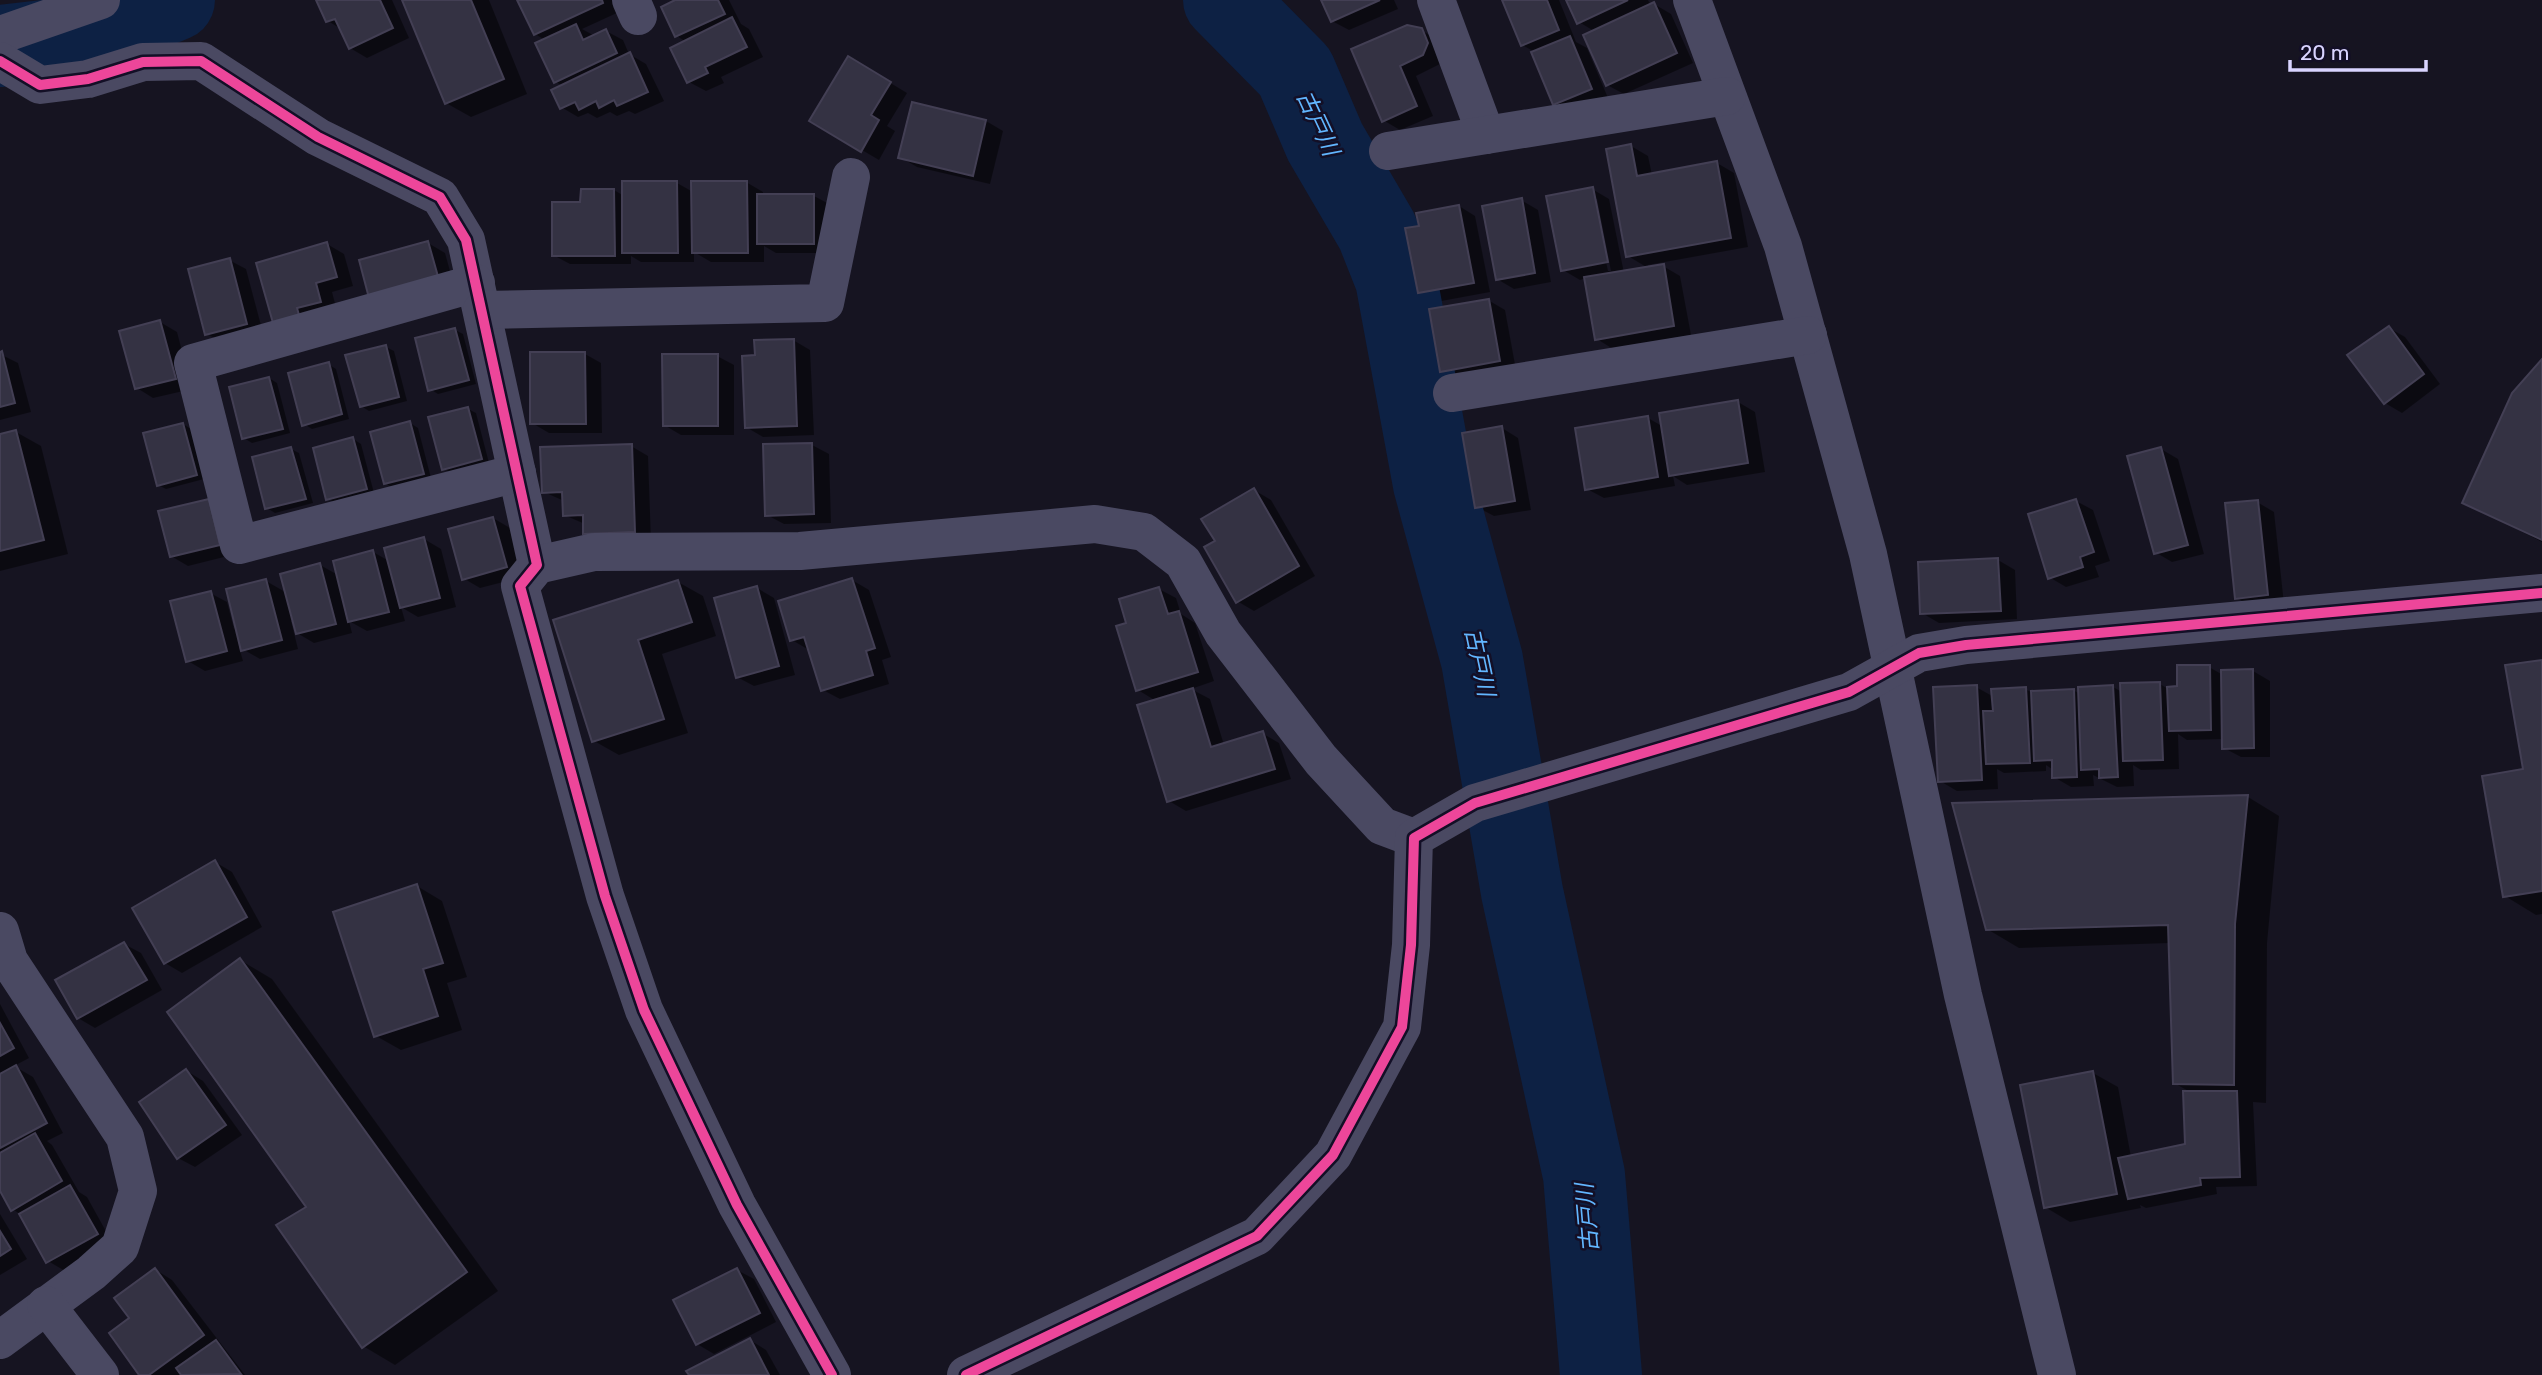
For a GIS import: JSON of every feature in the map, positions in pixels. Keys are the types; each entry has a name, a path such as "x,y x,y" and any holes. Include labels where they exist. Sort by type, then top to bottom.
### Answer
{"street":[{"path":"0,35 101,0"},
{"path":"1436,0 1486,135"},
{"path":"1692,0 1783,246 1868,554 1962,995 2057,1375"},
{"path":"0,61 40,85 88,79 142,62 201,61 318,137 440,197 467,240 537,565"},
{"path":"1388,152 1727,96"},
{"path":"517,474 239,545 193,363 479,297 825,303 851,177"},
{"path":"1452,393 1808,335"},
{"path":"832,1375 737,1205 644,1010 605,896 520,586 537,565 594,552 800,551 1095,524 1144,532 1183,562 1223,633 1321,760 1382,826 1414,838"},
{"path":"1414,838 1475,803 1849,692 1919,653 1966,645 2542,593"},
{"path":"966,1375 1256,1236 1334,1155 1402,1027 1411,945 1414,838"},
{"path":"0,931 9,961 125,1137 138,1191 120,1247 0,1340"},
{"path":"46,1306 100,1375"}],"building":[{"path":"316,0 380,0 393,28 349,49 335,19 326,22"},
{"path":"402,0 471,0 504,79 445,104"},
{"path":"517,0 602,0 603,3 534,35"},
{"path":"675,0 718,0 725,14 675,37 661,7"},
{"path":"1321,0 1380,0 1331,22"},
{"path":"1502,0 1547,0 1559,30 1521,46"},
{"path":"1566,0 1628,0 1577,24"},
{"path":"1654,2 1677,53 1606,86 1583,35"},
{"path":"732,17 747,47 705,67 708,73 687,83 670,48"},
{"path":"576,24 583,40 606,29 617,53 554,83 535,43"},
{"path":"1407,25 1422,28 1428,43 1423,55 1400,66 1417,106 1382,122 1351,49"},
{"path":"1570,36 1592,89 1553,105 1531,52"},
{"path":"630,52 648,92 617,106 614,100 599,108 596,101 579,110 575,102 560,109 551,90"},
{"path":"848,56 891,82 871,115 879,120 861,152 809,121"},
{"path":"912,102 986,120 973,176 898,158"},
{"path":"1631,144 1637,176 1717,161 1731,238 1626,257 1606,149"},
{"path":"622,181 677,181 678,253 622,253"},
{"path":"691,181 747,181 748,253 692,253"},
{"path":"1593,187 1608,262 1561,271 1546,196"},
{"path":"581,189 614,189 615,256 552,256 552,202 580,202"},
{"path":"757,194 814,194 814,244 757,244"},
{"path":"1522,198 1535,273 1496,280 1482,206"},
{"path":"1459,205 1474,283 1418,293 1405,228 1419,226 1416,213"},
{"path":"428,241 439,280 369,298 359,260"},
{"path":"327,242 337,277 316,283 321,302 297,308 299,315 273,323 256,263"},
{"path":"230,258 247,324 205,335 188,269"},
{"path":"1664,264 1674,326 1595,340 1584,277"},
{"path":"1489,299 1500,361 1440,372 1429,309"},
{"path":"160,320 176,379 135,389 119,331"},
{"path":"2389,326 2424,374 2384,404 2347,355"},
{"path":"455,328 469,380 428,391 415,338"},
{"path":"794,339 797,426 745,428 742,356 755,355 754,340"},
{"path":"386,345 399,397 360,407 345,355"},
{"path":"2,351 15,403 0,407 0,352"},
{"path":"530,352 585,352 586,424 530,424"},
{"path":"662,354 718,354 718,426 663,426"},
{"path":"2542,359 2542,540 2462,503 2512,393"},
{"path":"329,362 342,414 302,426 288,373"},
{"path":"269,377 283,429 242,439 229,387"},
{"path":"1738,400 1748,463 1669,476 1659,413"},
{"path":"468,407 482,459 442,470 428,417"},
{"path":"1648,416 1658,477 1585,490 1575,428"},
{"path":"410,421 424,474 384,484 370,432"},
{"path":"183,423 197,475 157,486 143,433"},
{"path":"1502,426 1515,501 1475,508 1462,433"},
{"path":"16,430 44,540 0,551 0,434"},
{"path":"353,437 367,489 326,500 313,448"},
{"path":"812,443 814,514 765,516 763,444"},
{"path":"632,444 635,532 583,534 583,515 563,516 562,492 542,493 540,447"},
{"path":"291,447 306,499 265,509 252,457"},
{"path":"2161,447 2188,545 2154,554 2127,456"},
{"path":"1254,488 1299,566 1236,603 1204,547 1215,541 1201,519"},
{"path":"209,499 220,545 170,557 158,511"},
{"path":"2076,499 2094,552 2080,557 2083,567 2048,579 2028,514"},
{"path":"2258,500 2268,595 2235,599 2225,503"},
{"path":"493,517 507,567 462,580 448,529"},
{"path":"424,537 440,598 400,608 384,548"},
{"path":"373,550 389,612 348,622 333,561"},
{"path":"1998,558 2001,611 1920,614 1918,562"},
{"path":"320,563 336,624 296,634 280,574"},
{"path":"852,578 875,648 866,651 873,675 821,691 804,637 790,641 778,601"},
{"path":"266,579 282,640 241,651 226,589"},
{"path":"678,580 692,622 638,640 664,719 592,742 553,620"},
{"path":"757,586 779,666 736,678 714,598"},
{"path":"1159,587 1168,614 1179,611 1198,672 1136,691 1116,626 1126,623 1119,599"},
{"path":"211,591 227,651 186,662 170,601"},
{"path":"2542,660 2542,891 2503,897 2482,776 2523,769 2505,665"},
{"path":"2177,665 2210,665 2211,730 2169,731 2167,687 2177,686"},
{"path":"2253,669 2254,748 2222,749 2221,670"},
{"path":"2160,682 2163,760 2123,761 2120,683"},
{"path":"1977,685 1982,780 1938,782 1933,687"},
{"path":"2113,685 2118,777 2099,778 2099,769 2081,770 2078,687"},
{"path":"2026,687 2030,763 1986,764 1983,711 1993,711 1991,689"},
{"path":"1193,688 1211,747 1263,731 1275,769 1167,802 1137,705"},
{"path":"2074,689 2077,777 2052,778 2052,760 2034,761 2031,691"},
{"path":"2248,795 2235,924 2234,1085 2173,1084 2168,925 1986,930 1952,803"},
{"path":"215,860 247,917 164,964 132,908"},
{"path":"417,884 443,963 423,969 438,1016 374,1037 333,912"},
{"path":"124,942 147,980 77,1019 55,980"},
{"path":"240,958 467,1272 362,1348 276,1225 306,1207 167,1012"},
{"path":"0,1023 14,1048 0,1056"},
{"path":"16,1065 47,1123 0,1148 0,1074"},
{"path":"186,1069 226,1125 177,1159 139,1102"},
{"path":"2093,1071 2117,1194 2044,1208 2020,1085"},
{"path":"2183,1091 2237,1091 2240,1177 2200,1178 2201,1185 2128,1199 2118,1158 2185,1144"},
{"path":"35,1133 62,1181 11,1211 0,1191 0,1153"},
{"path":"70,1185 98,1234 46,1263 19,1214"},
{"path":"0,1231 11,1249 0,1256"},
{"path":"155,1268 204,1335 149,1375 139,1375 109,1333 129,1318 114,1298"},
{"path":"737,1268 760,1313 696,1345 673,1300"},
{"path":"750,1338 769,1375 689,1375 686,1371"},
{"path":"216,1340 241,1374 181,1375 176,1368"}],"waterway":[{"name":"古戸川","path":"0,46 88,36 174,0"},
{"name":"古戸川","path":"1224,0 1295,72 1325,142 1377,231 1396,279 1434,484 1482,660 1522,892 1584,1175 1601,1375"}],"cycle path":[{"path":"0,61 40,85 88,79 143,62 201,61 318,137 440,197 466,240 537,565 520,586 605,896 644,1010 737,1205 832,1375"},
{"path":"966,1375 1257,1236 1333,1155 1402,1027 1411,945 1414,838 1475,803 1849,692 1919,653 1966,645 2542,593"}]}
